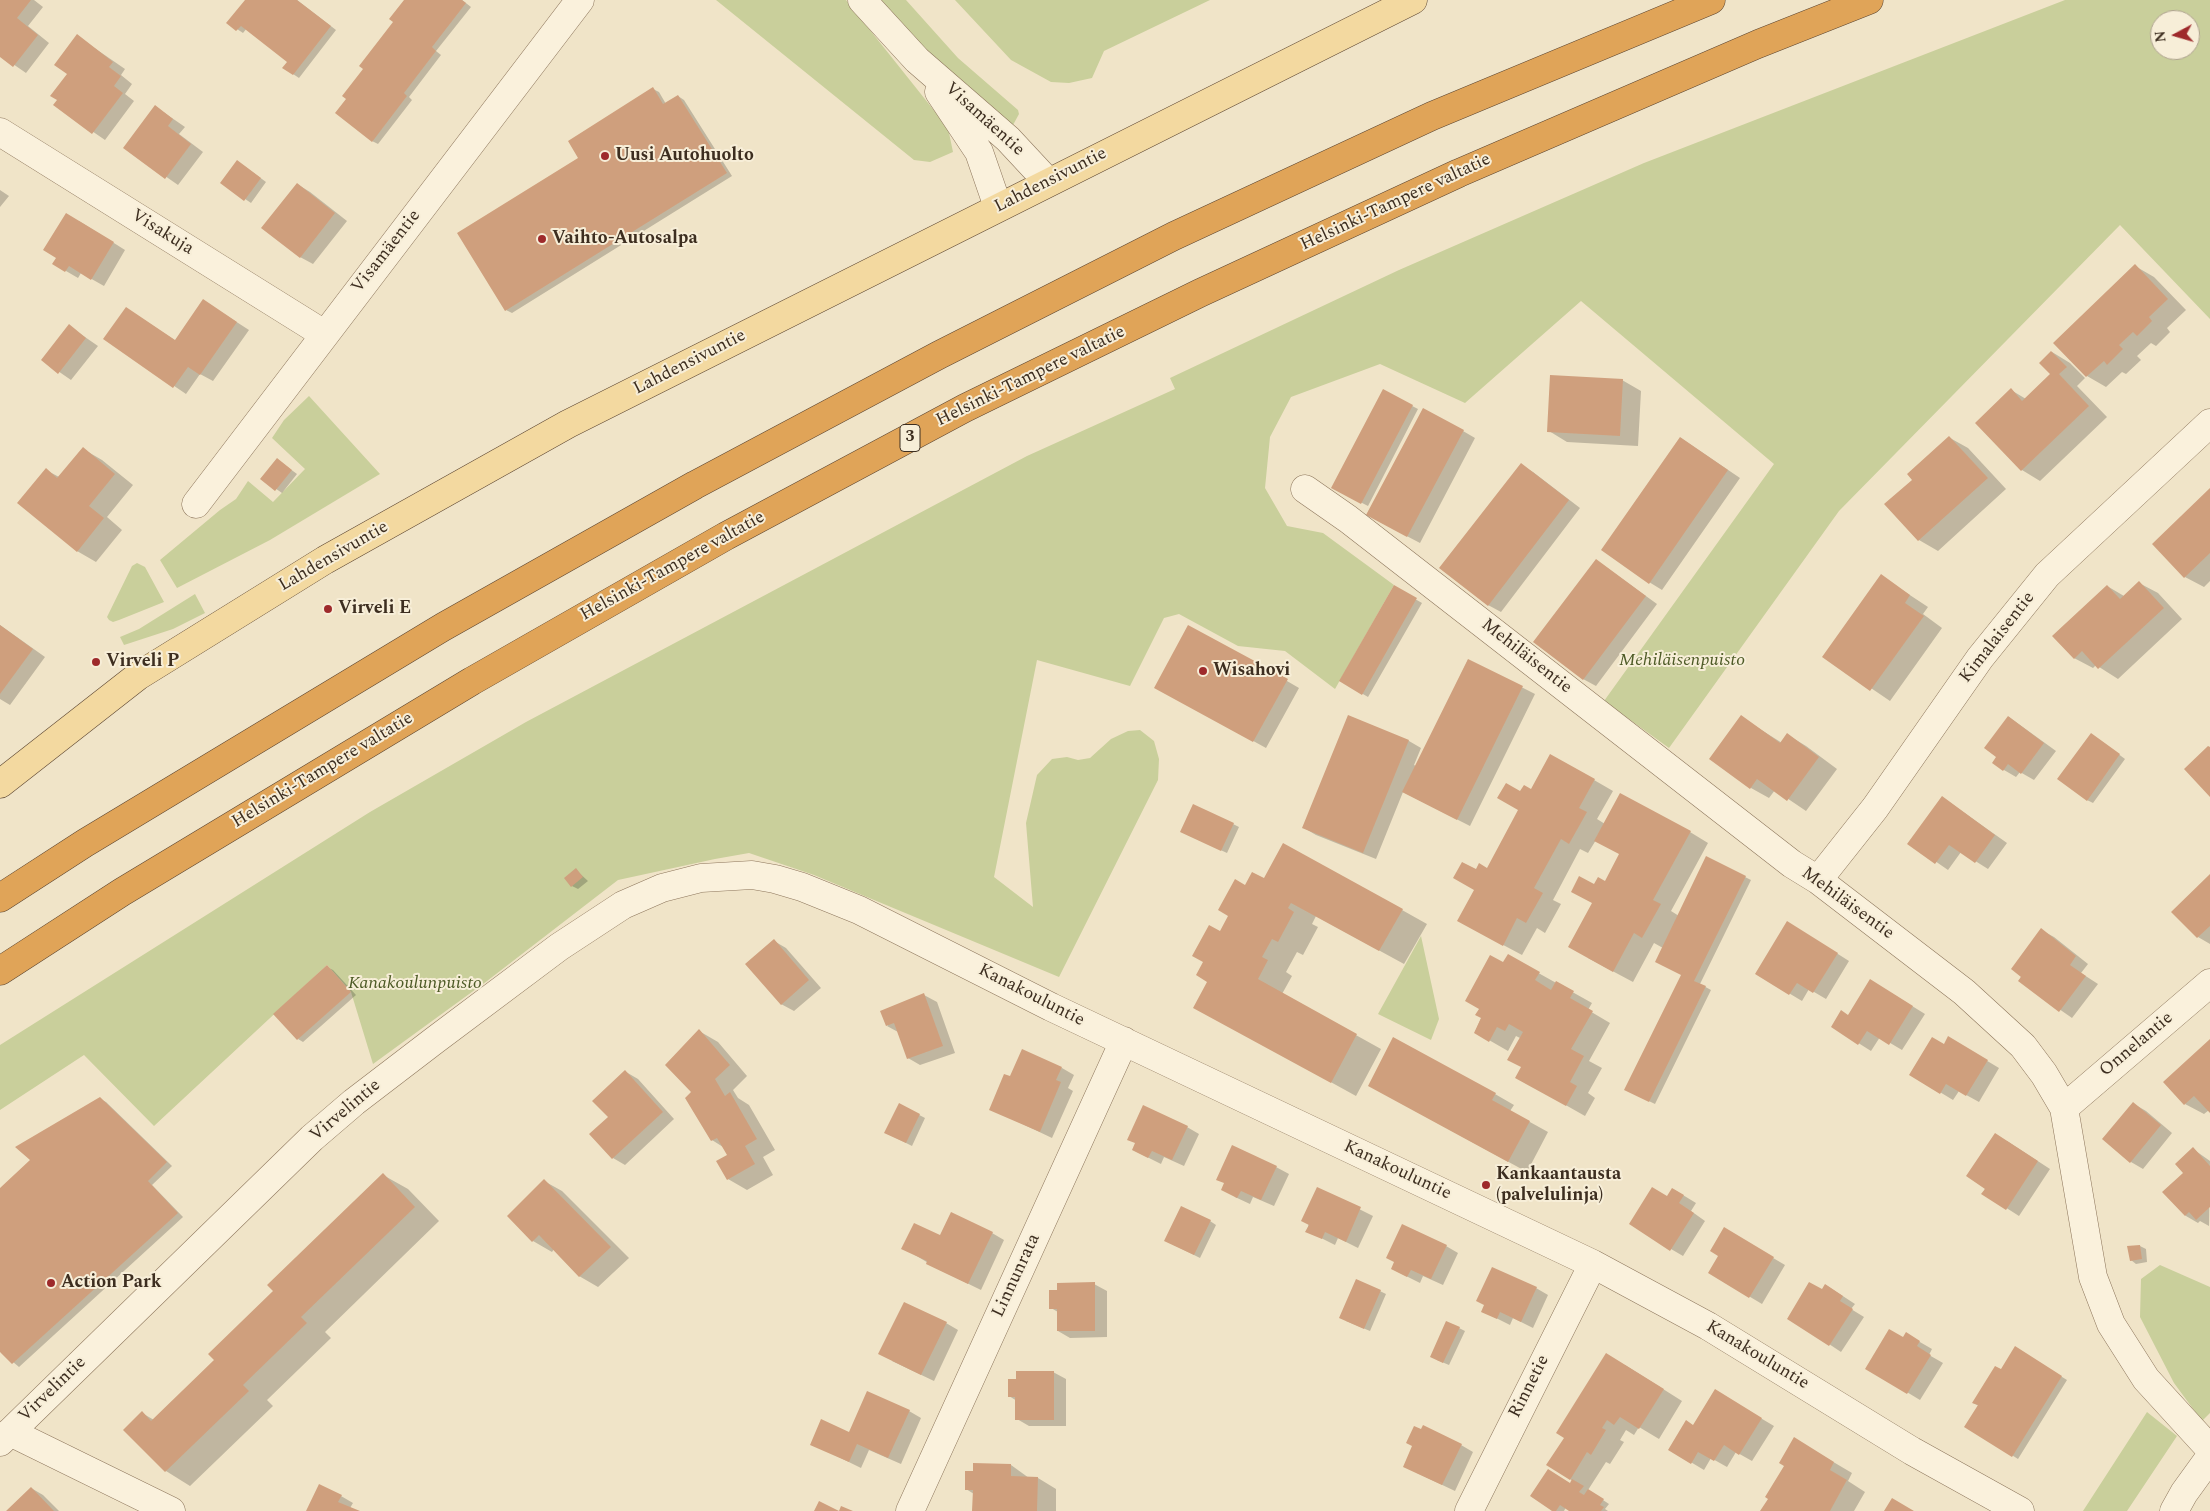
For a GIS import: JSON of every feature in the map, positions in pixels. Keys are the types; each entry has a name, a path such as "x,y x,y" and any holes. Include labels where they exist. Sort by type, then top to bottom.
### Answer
{"highway":[{"path":"0,898 85,843 443,627 694,485 939,355 1174,236 1432,116 1711,0"},
{"name":"Helsinki-Tampere valtatie","path":"0,971 122,892 472,682 726,536 965,408 1200,293 1459,173 1758,44 1869,0"}],"main road":[{"name":"Lahdensivuntie","path":"0,784 138,676 325,560 568,424 1413,0"}],"street":[{"name":"Visamäentie","path":"196,504 580,0"},
{"name":"Visamäentie","path":"862,0 917,60 1008,139 1048,182"},
{"name":"Visamäentie","path":"917,60 979,152 998,208"},
{"name":"Visakuja","path":"0,132 324,334"},
{"name":"Kimalaisentie","path":"1818,880 1875,808 1980,658 2047,575 2210,424"},
{"name":"Mehiläisentie","path":"1305,489 1356,525 1792,864 1818,880 1964,992 2023,1046 2044,1074 2064,1108 2093,1277 2111,1324 2146,1378 2210,1449"},
{"name":"Kanakouluntie","path":"752,875 802,887 859,910 1124,1042 1593,1264 1708,1326 1949,1474 2020,1511"},
{"name":"Virvelintie","path":"5,1437 312,1138 369,1091 558,947 623,905 662,888 701,878 752,875"},
{"name":"Onnelantie","path":"2064,1108 2210,983"},
{"name":"Linnunrata","path":"910,1511 1124,1042"},
{"name":"Rinnetie","path":"1469,1511 1593,1264"},
{"path":"5,1437 171,1511"},
{"path":"2174,1511 2184,1493 2210,1457"}],"green space":[{"path":"716,0 846,0 948,128 953,152 930,162 914,160"},
{"path":"875,0 906,0 958,58 1018,110 1019,114 1013,125 978,104"},
{"path":"955,0 1210,0 1104,51 1092,78 1069,83 1051,82 1011,60"},
{"path":"2065,0 2210,0 2210,319 2120,225 1839,511 1669,748 1604,701 1774,464 1581,301 1465,403 1380,364 1291,397 1270,437 1265,488 1287,526 1323,533 1394,585 1335,689 1285,651 1238,646 1179,614 1164,618 1130,686 1037,660 994,877 1033,907 1026,823 1037,775 1052,759 1067,757 1078,760 1090,758 1111,739 1128,731 1140,730 1154,741 1159,759 1158,780 1059,977 814,875 749,853 618,880 487,981 373,1064 351,992 327,965 154,1126 84,1055 0,1110 0,1045 370,812 526,722 1027,456 1175,389 1170,378 1399,270 1644,163"},
{"path":"309,396 380,474 270,540 177,588 160,560 236,499 248,481 273,502 305,469 272,438 284,420"},
{"path":"137,563 145,567 164,602 113,622 107,617 132,566"},
{"path":"195,594 205,613 173,629 124,645 120,637 139,629"},
{"path":"1421,936 1439,1019 1431,1040 1378,1014"},
{"path":"2160,1265 2210,1287 2210,1413 2202,1421 2174,1383 2140,1317 2141,1279"},
{"path":"2147,1412 2177,1436 2127,1511 2083,1511"}],"building":[{"path":"0,0 31,0 17,18 38,35 13,67 0,57"},
{"path":"245,0 297,0 331,26 293,75 282,68 287,62 241,26 236,31 226,23"},
{"path":"404,0 462,0 466,3 432,47 436,51 404,93 407,96 372,142 335,113 346,99 342,96 363,69 359,66 393,22 389,19"},
{"path":"77,34 113,62 109,67 121,76 114,86 123,93 92,134 53,105 57,100 50,96 67,74 54,65"},
{"path":"653,87 663,104 678,95 727,173 505,311 457,233 578,158 568,141"},
{"path":"155,105 173,119 168,126 191,144 165,179 123,148"},
{"path":"237,160 261,178 244,201 220,183"},
{"path":"297,183 335,213 300,258 261,228"},
{"path":"66,213 114,242 91,280 69,266 65,272 52,264 56,258 43,250"},
{"path":"2135,264 2168,299 2149,317 2152,321 2137,336 2133,332 2119,345 2123,349 2107,365 2104,361 2086,377 2053,343"},
{"path":"203,299 237,322 200,375 188,367 173,388 103,339 126,307 175,340"},
{"path":"69,324 86,338 58,374 41,360"},
{"path":"2051,351 2067,367 2059,374 2089,406 2021,471 1975,423 2011,388 2022,401 2050,374 2039,363"},
{"path":"1550,375 1623,379 1620,436 1547,432"},
{"path":"1383,389 1413,405 1361,504 1331,488"},
{"path":"1423,408 1464,430 1407,537 1366,515"},
{"path":"1949,436 1988,478 1918,541 1884,504 1912,480 1907,474"},
{"path":"1680,437 1728,470 1649,584 1601,550"},
{"path":"83,447 115,474 89,506 104,518 77,552 17,503 46,468 57,478"},
{"path":"277,458 292,470 275,491 260,479"},
{"path":"1521,463 1569,500 1488,606 1439,568"},
{"path":"2210,488 2210,553 2184,578 2152,544"},
{"path":"1596,559 1646,596 1583,680 1533,642"},
{"path":"1881,574 1910,595 1905,603 1924,616 1870,691 1822,657"},
{"path":"2139,581 2164,608 2098,669 2082,651 2074,659 2052,636 2107,585 2120,599"},
{"path":"1394,585 1417,598 1362,695 1339,681"},
{"path":"0,625 33,649 0,694"},
{"path":"1188,625 1288,679 1253,742 1154,688"},
{"path":"1468,659 1523,686 1457,820 1402,792"},
{"path":"1348,715 1409,740 1363,853 1302,828"},
{"path":"1741,715 1780,743 1787,733 1819,757 1787,801 1757,779 1750,789 1709,759"},
{"path":"2008,716 2044,743 2021,774 2008,764 2003,771 1992,763 1996,757 1984,748"},
{"path":"2091,733 2120,754 2087,801 2057,779"},
{"path":"2208,746 2210,747 2210,797 2184,769"},
{"path":"1550,754 1595,779 1579,808 1587,812 1569,844 1561,839 1534,888 1543,893 1526,923 1517,918 1503,946 1457,921 1474,890 1453,878 1462,862 1476,869 1479,863 1487,868 1518,810 1497,798 1506,783 1520,791 1524,785 1531,789"},
{"path":"1620,793 1691,831 1653,900 1661,904 1642,938 1634,933 1613,972 1568,947 1592,903 1571,892 1579,876 1594,884 1598,877 1605,881 1619,854 1594,841"},
{"path":"1942,796 1995,835 1975,863 1949,845 1935,864 1907,844"},
{"path":"1193,804 1234,823 1221,851 1180,832"},
{"path":"1283,843 1403,909 1379,951 1291,903 1288,908 1294,912 1278,942 1272,939 1262,957 1268,960 1258,979 1357,1034 1331,1083 1193,1008 1207,982 1196,975 1203,962 1192,956 1209,925 1220,931 1228,916 1218,910 1235,879 1245,885 1252,872 1264,878"},
{"path":"1706,856 1746,876 1694,981 1706,986 1649,1102 1624,1090 1681,975 1655,962"},
{"path":"576,868 583,877 571,887 564,878"},
{"path":"2210,874 2210,926 2197,938 2171,912"},
{"path":"1787,921 1838,953 1813,993 1797,983 1789,995 1755,974"},
{"path":"2041,928 2076,956 2070,965 2086,976 2059,1012 2018,981 2021,977 2011,969"},
{"path":"774,939 809,980 781,1005 745,964"},
{"path":"1508,954 1540,972 1535,980 1551,990 1556,981 1574,991 1570,998 1593,1011 1571,1049 1584,1056 1570,1082 1577,1086 1566,1106 1515,1078 1521,1067 1507,1060 1523,1032 1509,1024 1505,1031 1497,1027 1489,1042 1474,1033 1481,1018 1475,1015 1479,1009 1465,1001 1490,955 1503,962"},
{"path":"327,965 351,992 297,1040 273,1014"},
{"path":"1870,979 1913,1006 1889,1045 1867,1031 1858,1045 1831,1027 1841,1010 1848,1015"},
{"path":"924,993 943,1046 907,1059 894,1023 886,1026 880,1011"},
{"path":"699,1029 730,1065 715,1079 725,1096 730,1092 757,1139 745,1146 755,1164 727,1180 716,1161 727,1155 717,1138 711,1141 685,1098 691,1092 665,1065"},
{"path":"1948,1036 1988,1060 1966,1096 1946,1084 1940,1094 1909,1075 1932,1037 1944,1044"},
{"path":"1393,1037 1496,1093 1492,1100 1530,1121 1508,1162 1368,1086"},
{"path":"2210,1039 2210,1113 2194,1096 2184,1105 2163,1082"},
{"path":"1022,1049 1062,1067 1056,1080 1061,1082 1040,1132 989,1110 1004,1074 1010,1076"},
{"path":"625,1070 663,1112 612,1159 589,1134 608,1117 592,1101"},
{"name":"Action Park","path":"100,1097 167,1162 148,1181 178,1213 12,1364 0,1352 0,1188 30,1160 15,1147"},
{"path":"2133,1102 2161,1125 2130,1163 2102,1139"},
{"path":"899,1103 920,1114 906,1143 884,1133"},
{"path":"1143,1105 1188,1126 1172,1160 1152,1151 1148,1158 1132,1150 1135,1143 1127,1140"},
{"path":"1995,1133 2038,1161 2006,1210 1981,1194 1985,1189 1966,1176"},
{"path":"1232,1145 1277,1166 1261,1200 1241,1191 1237,1198 1221,1190 1224,1183 1216,1180"},
{"path":"2193,1147 2210,1166 2210,1207 2196,1220 2189,1212 2185,1216 2162,1192 2183,1173 2175,1164"},
{"path":"383,1173 415,1207 301,1317 307,1323 243,1385 249,1391 165,1472 123,1430 142,1411 151,1421 214,1360 208,1354 273,1291 267,1285"},
{"path":"544,1179 611,1247 579,1277 539,1235 532,1242 507,1216"},
{"path":"1317,1187 1361,1207 1346,1242 1325,1232 1322,1239 1305,1232 1309,1225 1301,1221"},
{"path":"1652,1187 1667,1196 1672,1188 1684,1195 1679,1203 1694,1213 1670,1251 1629,1224"},
{"path":"1181,1206 1211,1220 1194,1255 1164,1241"},
{"path":"951,1212 993,1232 968,1284 926,1264 927,1261 901,1249 914,1223 940,1235"},
{"path":"1402,1224 1447,1245 1431,1279 1411,1270 1407,1277 1391,1269 1394,1262 1386,1258"},
{"path":"1724,1227 1774,1257 1749,1298 1708,1273 1718,1256 1710,1251"},
{"path":"2140,1245 2142,1259 2130,1261 2127,1246"},
{"path":"1492,1267 1537,1287 1521,1322 1500,1312 1497,1319 1481,1312 1484,1305 1476,1301"},
{"path":"1356,1279 1381,1290 1364,1329 1339,1318"},
{"path":"1095,1282 1095,1331 1057,1331 1057,1309 1049,1309 1049,1290 1057,1290 1057,1283"},
{"path":"1809,1282 1822,1289 1825,1284 1843,1296 1840,1301 1853,1309 1829,1346 1787,1319"},
{"path":"904,1302 947,1322 921,1375 878,1354"},
{"path":"1446,1321 1460,1327 1443,1363 1430,1357"},
{"path":"1889,1329 1903,1337 1906,1332 1920,1341 1917,1346 1931,1355 1907,1394 1865,1369"},
{"path":"2015,1346 2062,1376 2012,1457 1964,1427 1978,1405 1972,1403 1995,1366 2001,1369"},
{"path":"1606,1353 1664,1389 1639,1429 1620,1417 1614,1425 1607,1420 1602,1428 1606,1430 1591,1455 1587,1452 1570,1480 1546,1465 1564,1438 1556,1433"},
{"path":"1016,1371 1054,1371 1054,1420 1015,1420 1015,1397 1008,1397 1008,1379 1016,1379"},
{"path":"1715,1389 1762,1418 1739,1455 1724,1445 1714,1461 1698,1452 1691,1464 1668,1450 1686,1420 1693,1425"},
{"path":"867,1391 910,1410 888,1458 857,1444 849,1462 810,1445 821,1419 849,1432"},
{"path":"1423,1425 1462,1444 1442,1485 1403,1467 1412,1446 1406,1443 1414,1426 1421,1429"},
{"path":"1794,1437 1834,1462 1830,1470 1847,1480 1830,1511 1760,1511 1768,1499 1765,1497 1784,1466 1779,1463"},
{"path":"973,1463 1011,1464 1011,1476 1038,1477 1037,1511 972,1511 973,1490 965,1490 965,1471 973,1471"},
{"path":"1548,1469 1570,1483 1572,1479 1584,1486 1579,1492 1584,1495 1588,1489 1604,1499 1600,1505 1604,1507 1601,1511 1569,1511 1560,1505 1556,1511 1552,1511 1530,1496"},
{"path":"319,1484 342,1495 338,1502 360,1511 306,1511"},
{"path":"31,1487 54,1511 6,1511"},
{"path":"1892,1498 1914,1511 1884,1511"},
{"path":"819,1501 839,1511 814,1511"},
{"path":"841,1506 853,1511 839,1511"}],"place":[{"name":"Uusi Autohuolto","path":"605,156"},
{"name":"Vaihto-Autosalpa","path":"542,239"},
{"name":"Virveli E","path":"328,609"},
{"name":"Virveli P","path":"96,662"},
{"name":"Wisahovi","path":"1203,671"},
{"name":"Kankaantausta (palvelulinja)","path":"1486,1185"},
{"name":"Action Park","path":"51,1283"}],"park label":[{"name":"Mehiläisenpuisto","path":"1682,661"},
{"name":"Kanakoulunpuisto","path":"415,984"}]}
